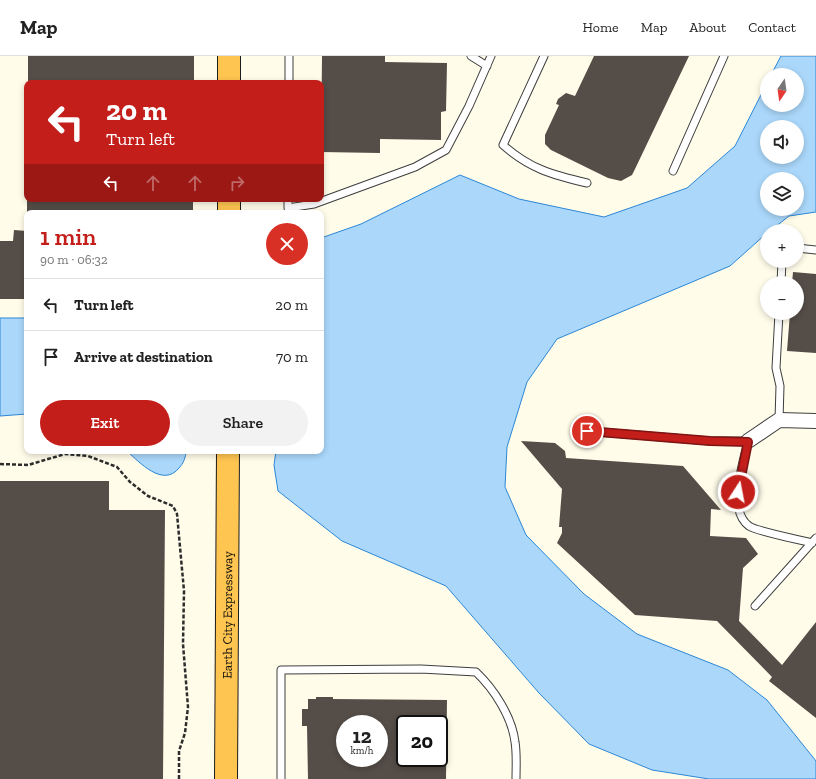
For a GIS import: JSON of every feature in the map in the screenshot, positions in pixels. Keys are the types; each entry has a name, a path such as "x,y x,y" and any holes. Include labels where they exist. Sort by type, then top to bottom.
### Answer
{"highway":[{"path":"229,56 229,80"},
{"name":"Earth City Expressway","path":"226,779 228,454"}],"street":[{"path":"748,442 780,420 816,421"}],"lane":[{"path":"289,56 289,80"},
{"path":"471,56 487,66"},
{"path":"324,200 415,167 446,150 469,106 491,56"},
{"path":"544,56 503,146 518,158 552,175 587,183"},
{"path":"673,171 724,56"},
{"path":"288,202 288,208 319,202"},
{"path":"804,249 816,250"},
{"path":"779,320 776,368 780,386 780,420"},
{"path":"587,431 710,441 748,442 738,492 740,515 750,527 814,541 755,606"},
{"path":"281,779 281,670 413,670 476,672 488,683 510,722 515,741 516,779"}],"path":[{"path":"0,464 28,465 65,454 88,456 117,468 130,482 148,496 173,506 177,514 184,591 183,644 188,707 185,733 179,751 179,779"}],"water":[{"path":"781,56 816,56 816,212 804,214 804,172 760,172 760,216 789,216 779,224 760,224 760,239 730,266 557,339 527,382 507,447 505,487 526,535 584,594 637,634 728,670 767,700 816,761 816,779 709,779 652,770 589,744 539,693 446,586 342,541 278,491 274,465 276,454 324,454 324,237 361,224 460,175 519,199 604,217 687,188 735,146 760,97 760,112 804,112 804,68 775,68"},
{"path":"0,318 24,318 24,414 0,416"},
{"path":"130,454 186,454 180,466 173,473 166,475 152,471"}],"building":[{"path":"28,56 194,56 194,80 28,80"},
{"path":"322,56 385,56 385,62 447,63 446,111 441,112 441,140 380,139 380,153 324,152 324,80 322,80"},
{"path":"594,56 689,56 632,175 621,181 608,178 551,150 545,144 545,135 559,105 556,104 558,99 566,93 575,96"},
{"path":"27,202 193,202 193,210 27,210"},
{"path":"14,230 24,231 24,299 0,299 0,241 13,241"},
{"path":"793,272 816,274 816,353 787,351 789,320 804,320 804,276 793,276"},
{"path":"521,441 555,443 565,451 566,458 683,466 721,510 711,509 710,536 746,538 758,554 743,568 739,621 782,665 816,622 816,718 769,681 772,677 717,621 635,615 557,543 562,533 562,527 559,527 562,489"},
{"path":"0,481 109,481 109,510 165,510 163,779 0,779"},
{"path":"316,697 333,697 333,699 447,700 447,715 396,715 396,767 446,767 446,779 308,779 307,726 302,726 302,709 308,709 308,699 316,699"}],"route":[{"path":"587,431 710,441 748,442 738,492"}]}
